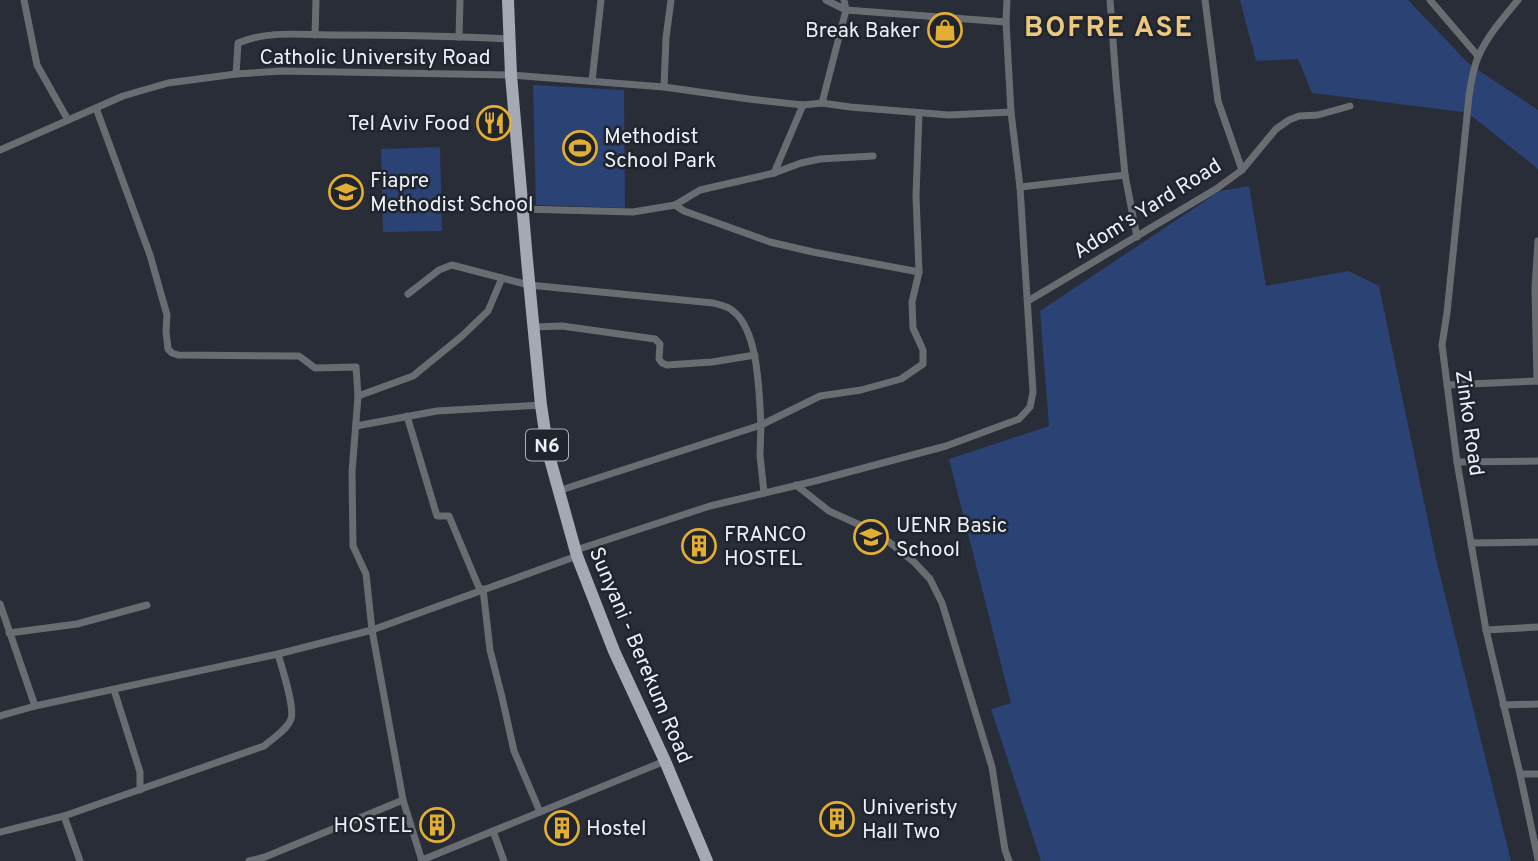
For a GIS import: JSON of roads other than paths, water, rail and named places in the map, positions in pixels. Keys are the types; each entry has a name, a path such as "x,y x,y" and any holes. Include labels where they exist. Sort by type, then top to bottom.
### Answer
{"main road":[{"name":"Sunyani - Berekum Road","path":"508,0 522,209 548,452 576,553 614,651 707,861"}],"street":[{"path":"24,0 37,65 68,121"},
{"path":"315,35 316,0"},
{"path":"459,37 460,0"},
{"path":"592,81 601,0"},
{"path":"664,87 671,0"},
{"path":"826,0 846,10 1006,22"},
{"path":"822,103 846,10 844,0"},
{"path":"0,716 35,706 278,654 372,629 710,506 946,446 1019,419 1030,407 1033,392 1020,187 1011,113 1007,0"},
{"path":"1110,0 1125,175 1137,237"},
{"path":"1205,0 1219,101 1242,170"},
{"path":"1430,0 1479,56"},
{"name":"Zinko Road","path":"1518,0 1487,41 1473,74 1442,345 1457,462 1486,630 1538,859"},
{"path":"236,74 238,43 275,35 419,35 509,39"},
{"name":"Catholic University Road","path":"0,150 123,96 168,83 282,71 511,75 664,87 803,105 822,103 948,115 1011,113"},
{"path":"774,173 803,105"},
{"name":"Adom's Yard Road","path":"1028,301 1197,201 1242,170 1276,129 1289,120 1350,106"},
{"path":"96,108 150,255 167,315 168,349 172,353 295,356 315,369 356,367 358,396 352,472 353,546 366,574 372,629 404,800 422,861 665,761"},
{"path":"558,491 761,425 820,396 861,390 901,379 923,364 923,351 913,328 912,302 919,272 916,196 919,113"},
{"path":"522,209 633,212 676,205 700,190 820,159 873,156"},
{"path":"1020,187 1125,175"},
{"path":"676,205 684,211 770,242 919,272"},
{"path":"1447,385 1537,381 1535,288 1538,242"},
{"path":"408,294 439,270 452,265 529,285 713,303 731,309 744,321 755,355 764,493"},
{"path":"358,396 413,376 462,336 488,311 502,278"},
{"path":"534,327 562,326 655,339 660,344 659,359 667,365 712,362 755,355"},
{"path":"356,426 437,411 541,405"},
{"path":"407,416 437,516 449,516 482,590 490,650 512,742 541,812"},
{"path":"1457,462 1538,461"},
{"path":"796,485 829,511 889,542 930,579 942,603 992,767 1009,861"},
{"path":"1471,543 1538,542"},
{"path":"0,604 35,706"},
{"path":"9,633 77,624 147,605"},
{"path":"1486,630 1538,627"},
{"path":"0,832 65,816 264,746 286,727 292,718 292,707 278,654"},
{"path":"114,690 139,772 140,790"},
{"path":"1503,705 1538,704"},
{"path":"1520,774 1538,774"},
{"path":"249,861 265,857 404,800"},
{"path":"65,816 80,861"},
{"path":"493,831 504,861"}],"place":[{"name":"Break Baker","path":"945,30"},
{"name":"Tel Aviv Food","path":"494,123"},
{"name":"Methodist School Park","path":"580,148"},
{"name":"Fiapre Methodist School","path":"346,192"},
{"name":"UENR Basic School","path":"871,537"},
{"name":"FRANCO HOSTEL","path":"699,546"},
{"name":"Univeristy Hall Two","path":"837,819"},
{"name":"HOSTEL","path":"437,825"},
{"name":"Hostel","path":"562,828"}],"district":[{"name":"BOFRE ASE","path":"1109,26"}]}
